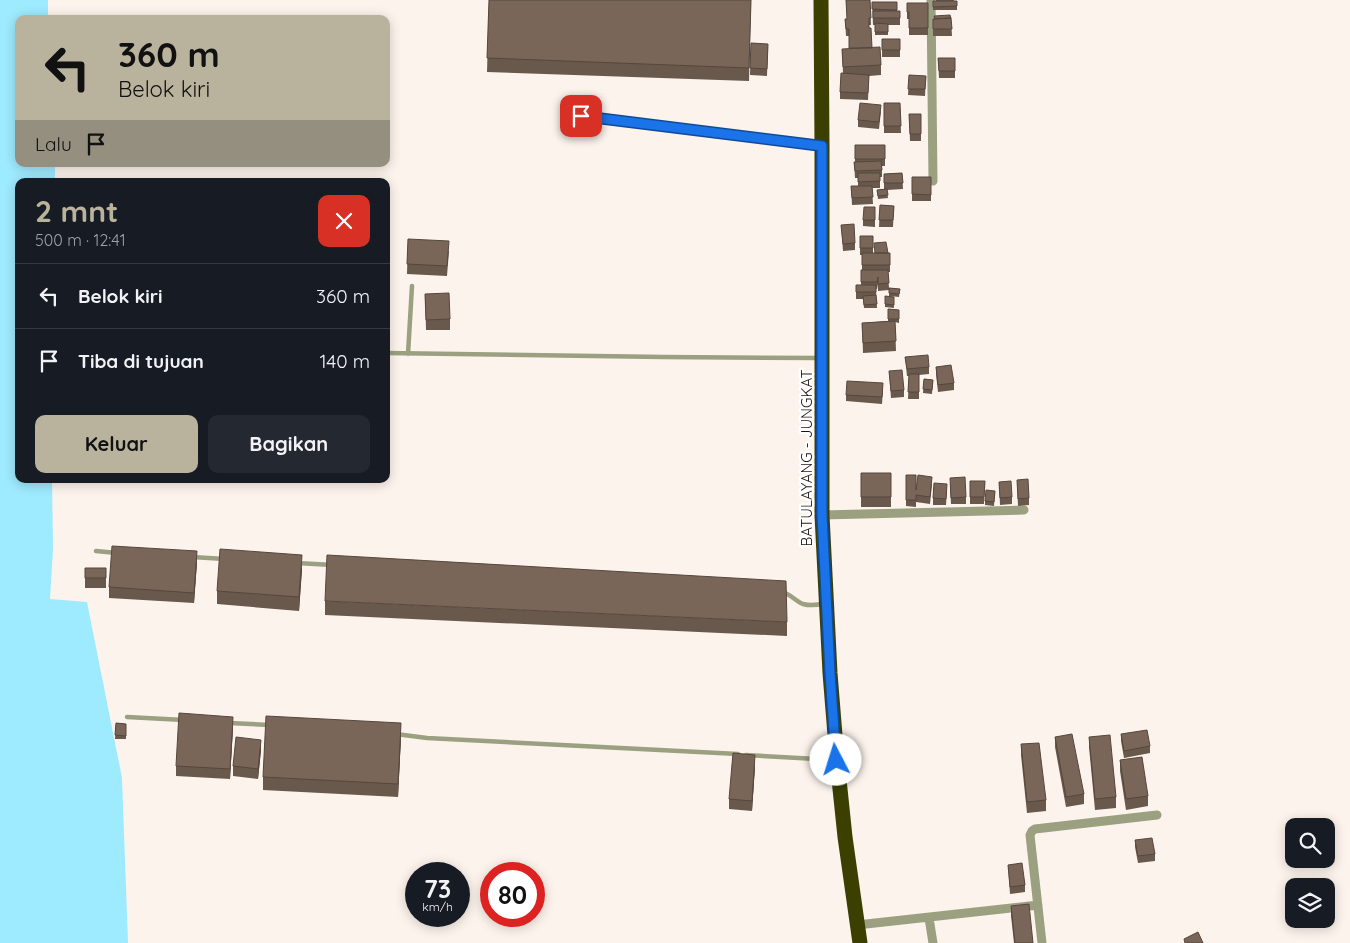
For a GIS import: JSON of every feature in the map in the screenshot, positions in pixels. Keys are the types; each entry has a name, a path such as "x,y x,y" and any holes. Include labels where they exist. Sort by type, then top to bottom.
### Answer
{"highway":[{"name":"BATULAYANG - JUNGKAT","path":"821,0 822,515 836,760 860,943"}],"street":[{"path":"931,0 933,181"},
{"path":"822,515 1024,510"},
{"path":"1042,943 1030,835 1032,831 1035,829 1157,815"},
{"path":"858,925 1038,905"},
{"path":"929,918 933,943"}],"lane":[{"path":"581,116 822,146"},
{"path":"408,354 412,286"},
{"path":"390,353 822,358"},
{"path":"96,552 125,553"},
{"path":"184,556 234,559"},
{"path":"293,563 342,566"},
{"path":"774,591 784,592 803,604 818,605 826,603"},
{"path":"127,717 194,721"},
{"path":"223,722 271,725"},
{"path":"393,733 427,738 836,760"}],"water":[{"path":"0,0 48,0 48,15 15,15 15,167 55,167 55,178 15,178 15,483 52,483 53,549 50,599 87,602 122,778 128,943 0,943"}],"building":[{"path":"489,0 751,0 749,68 487,58"},
{"path":"846,0 870,0 871,18 869,18 869,28 871,28 872,48 849,48 849,29 846,29 845,19 847,19"},
{"path":"933,1 957,1 957,6 933,7"},
{"path":"872,2 897,2 897,10 872,9"},
{"path":"907,3 928,3 928,28 909,28"},
{"path":"873,11 900,11 900,18 873,18"},
{"path":"950,15 951,18 935,19 934,16"},
{"path":"951,18 952,29 933,29 933,19"},
{"path":"875,23 888,24 888,32 875,32"},
{"path":"882,39 900,39 900,50 882,50"},
{"path":"751,43 768,44 767,69 750,68"},
{"path":"880,47 881,65 843,67 842,49"},
{"path":"938,58 955,58 955,71 939,71"},
{"path":"841,73 869,75 868,93 840,92"},
{"path":"909,75 926,76 925,89 908,89"},
{"path":"860,103 881,105 879,122 858,120"},
{"path":"884,103 900,103 901,126 884,126"},
{"path":"909,114 921,114 921,134 910,134"},
{"path":"855,145 885,145 885,159 855,159"},
{"path":"881,161 882,170 855,171 854,162"},
{"path":"858,173 880,173 880,181 858,182"},
{"path":"902,173 903,183 884,183 884,174"},
{"path":"912,177 931,177 931,195 912,194"},
{"path":"851,186 872,186 873,197 852,198"},
{"path":"887,189 888,195 878,196 877,190"},
{"path":"880,205 894,206 893,220 879,220"},
{"path":"864,207 875,207 875,220 863,220"},
{"path":"854,224 855,243 843,244 841,225"},
{"path":"860,236 873,236 873,248 860,248"},
{"path":"408,239 449,241 447,266 407,264"},
{"path":"886,242 888,253 875,253 874,243"},
{"path":"862,253 890,253 890,265 862,265"},
{"path":"861,270 888,270 889,283 878,284 878,277 877,282 861,282"},
{"path":"856,285 876,285 876,292 856,292"},
{"path":"889,288 900,289 899,294 889,293"},
{"path":"449,293 450,319 426,320 425,294"},
{"path":"876,295 877,304 864,305 863,296"},
{"path":"885,296 894,297 894,305 885,304"},
{"path":"888,309 899,310 899,319 888,319"},
{"path":"895,321 896,341 863,343 862,323"},
{"path":"928,355 929,367 907,369 905,357"},
{"path":"951,365 954,383 938,385 936,367"},
{"path":"902,370 904,390 891,391 889,371"},
{"path":"909,374 919,374 919,392 908,392"},
{"path":"924,379 933,380 932,390 923,389"},
{"path":"847,381 883,383 882,397 846,395"},
{"path":"861,473 891,473 891,497 861,497"},
{"path":"906,475 916,475 916,490 918,475 932,477 930,497 916,495 916,500 906,500"},
{"path":"965,477 966,497 951,498 950,478"},
{"path":"1028,479 1029,498 1018,499 1017,480"},
{"path":"970,481 985,481 984,497 970,497"},
{"path":"1011,481 1012,497 1000,498 999,482"},
{"path":"934,483 947,484 946,499 933,498"},
{"path":"986,490 995,491 994,502 985,501"},
{"path":"112,546 197,551 194,593 109,587"},
{"path":"220,549 302,555 299,597 217,591"},
{"path":"327,555 786,581 787,622 325,601"},
{"path":"85,568 106,568 106,578 85,578"},
{"path":"179,713 233,717 230,769 176,766"},
{"path":"266,716 401,723 398,784 263,777"},
{"path":"116,723 126,724 126,736 115,735"},
{"path":"1147,730 1150,746 1124,751 1121,734"},
{"path":"1072,734 1084,794 1066,797 1055,737"},
{"path":"1110,735 1116,797 1095,799 1089,737"},
{"path":"236,737 261,740 258,769 233,766"},
{"path":"1039,743 1046,800 1027,802 1021,744"},
{"path":"733,753 755,755 752,801 729,799"},
{"path":"1142,757 1148,796 1126,799 1120,760"},
{"path":"1152,838 1155,854 1138,856 1135,840"},
{"path":"1022,863 1025,885 1010,887 1008,865"},
{"path":"1029,904 1033,943 1015,943 1011,906"},
{"path":"1198,932 1203,943 1185,943 1184,939"}],"route":[{"path":"581,116 822,146 822,515 836,760"}]}
